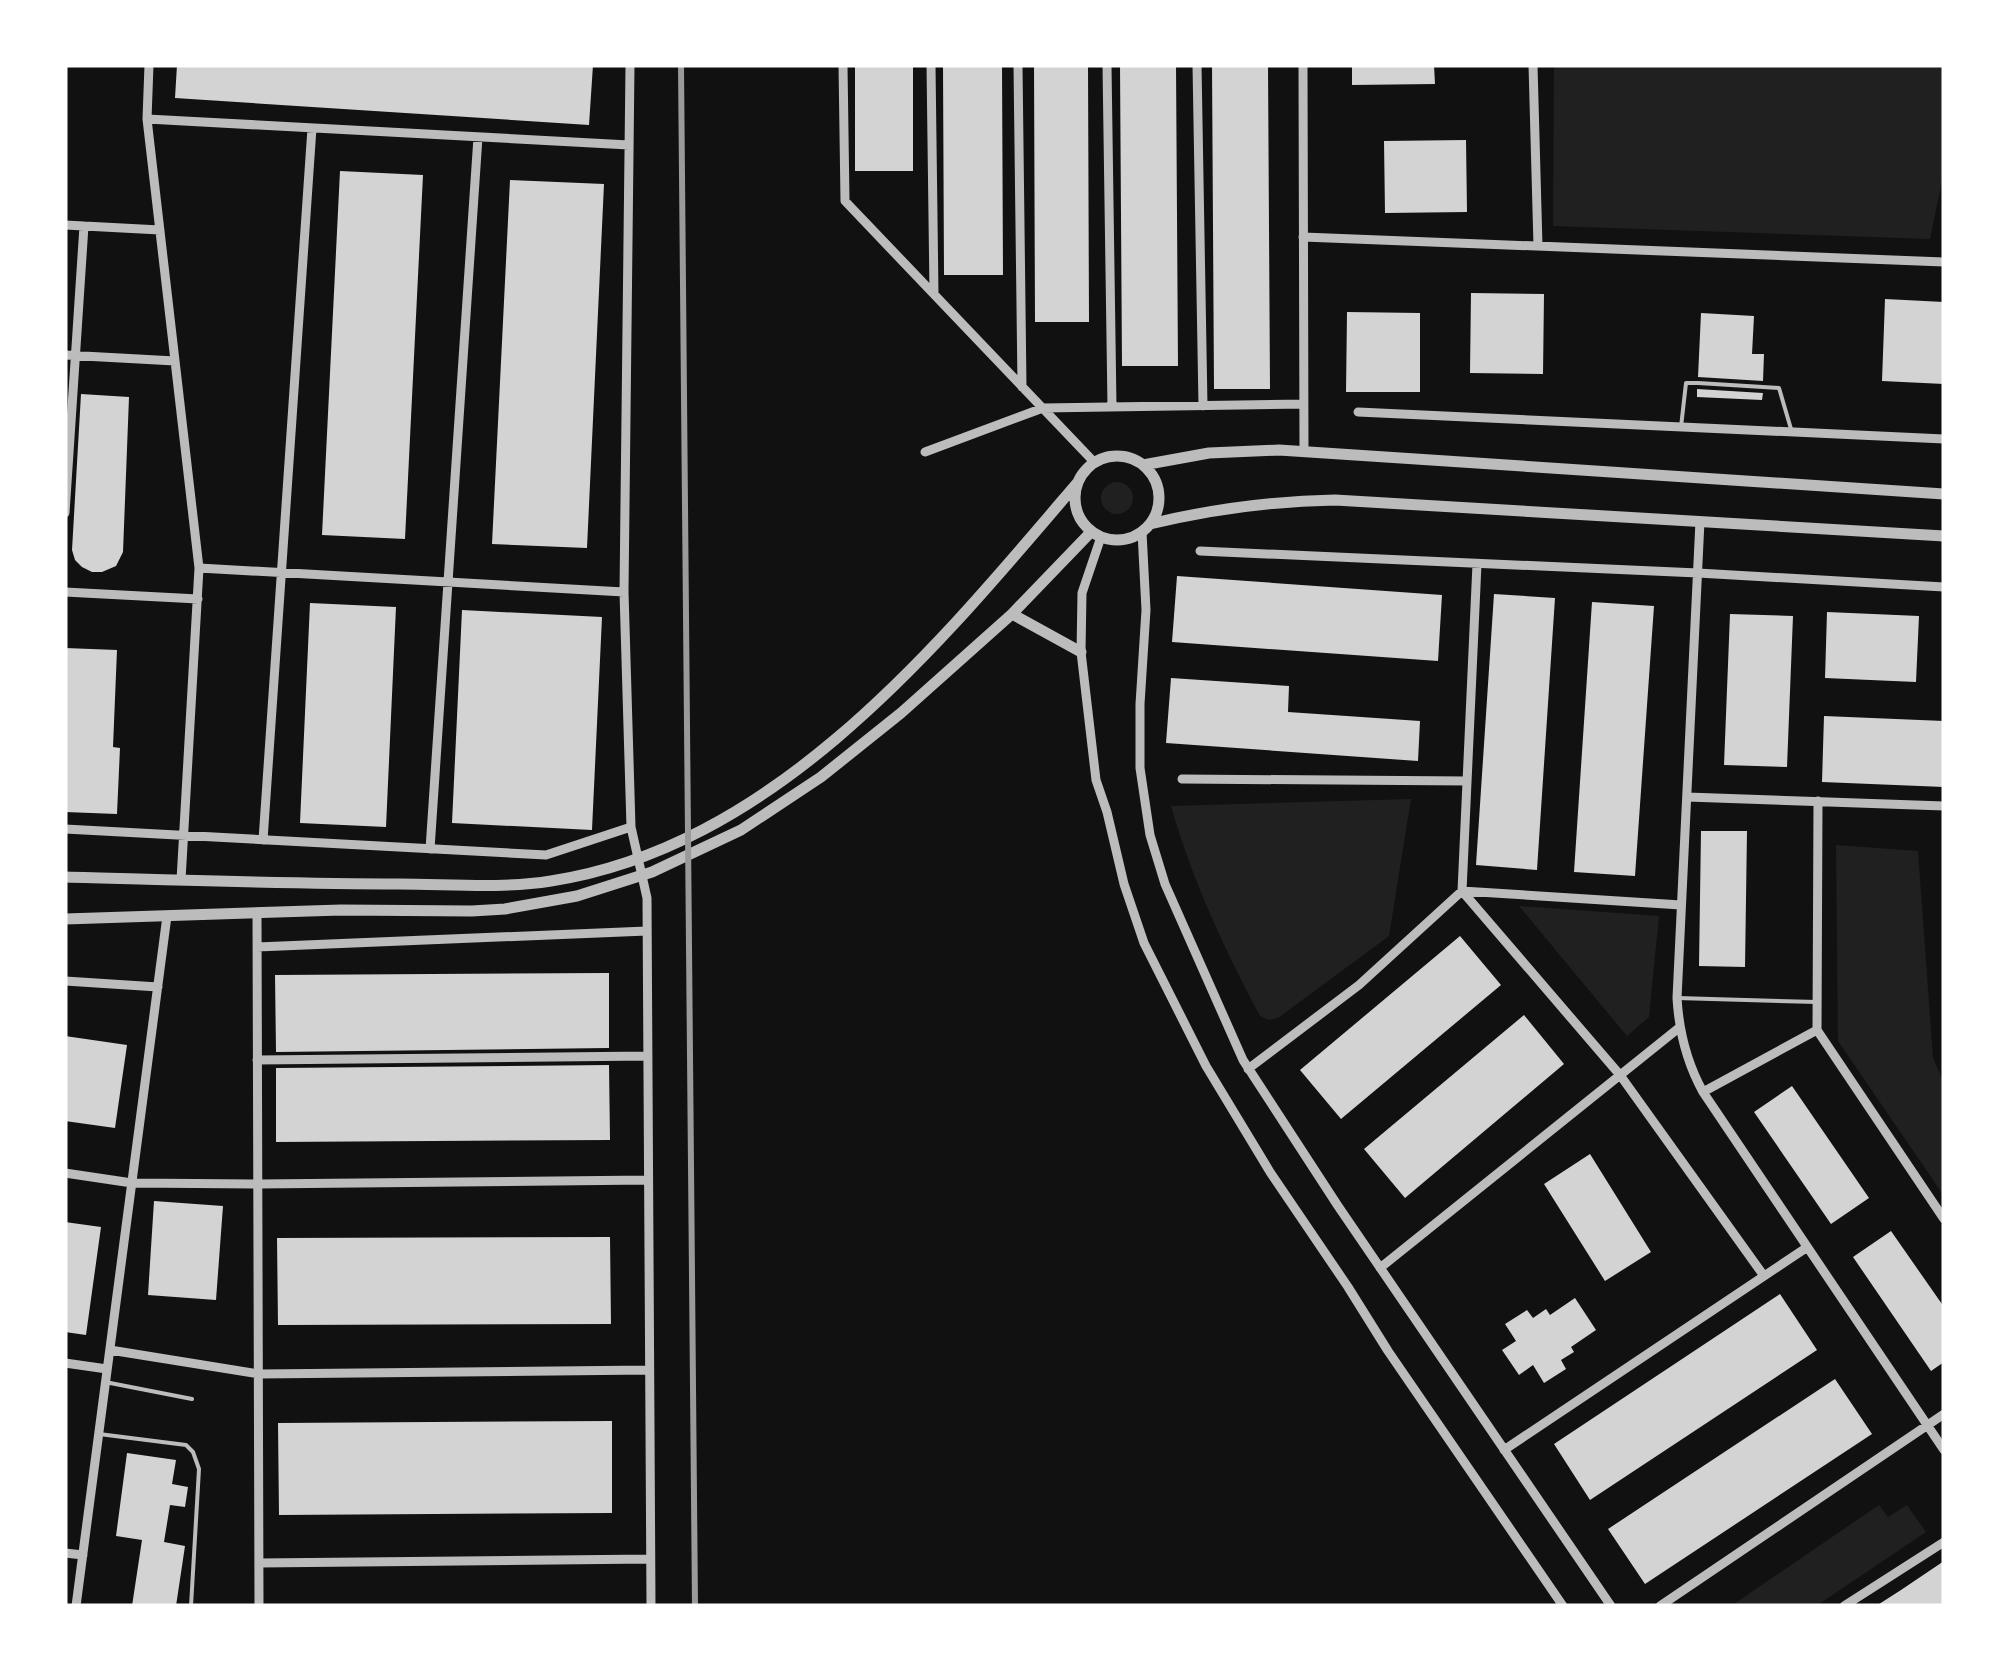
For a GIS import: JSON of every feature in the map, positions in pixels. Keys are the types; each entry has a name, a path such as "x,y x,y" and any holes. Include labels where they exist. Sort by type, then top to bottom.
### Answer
{"street":[{"path":"149,65 147,119 200,568 181,880"},
{"path":"630,65 624,592 631,827 647,898 651,1606"},
{"path":"843,65 845,201 1095,463"},
{"path":"931,65 934,294"},
{"path":"1018,65 1022,387"},
{"path":"1107,65 1112,407"},
{"path":"1197,65 1202,406"},
{"path":"1303,65 1304,452"},
{"path":"1534,65 1538,246"},
{"path":"147,119 630,145"},
{"path":"264,840 312,128"},
{"path":"430,848 478,137"},
{"path":"65,225 160,230"},
{"path":"65,513 70,355 84,226"},
{"path":"1303,237 1944,262"},
{"path":"70,355 176,361"},
{"path":"925,452 1043,408 1304,404"},
{"path":"1358,412 1944,438"},
{"path":"65,877 525,884 608,868 667,845 761,794 822,749 896,685 971,608 1084,472 1112,456 1143,465 1209,453 1279,450 1944,494"},
{"path":"1143,465 1156,482 1158,504 1146,528 1139,736 1146,818 1165,884 1248,1069 1611,1606"},
{"path":"1078,482 1078,514 1096,534 1122,540 1146,528 1229,508 1335,500 1944,536"},
{"path":"1700,521 1677,998 1687,1056 1703,1092 1944,1450"},
{"path":"65,919 522,907 596,891 670,864 741,830 793,797 901,712 1096,534"},
{"path":"1096,534 1082,593 1082,652 1096,780 1131,907 1160,978 1206,1066 1270,1172 1563,1606"},
{"path":"1200,551 1944,588"},
{"path":"1477,564 1462,891 1620,1075 1764,1276"},
{"path":"200,568 624,592"},
{"path":"65,592 198,599"},
{"path":"1012,614 1082,652"},
{"path":"1182,779 1467,780"},
{"path":"1687,797 1944,806"},
{"path":"1818,801 1817,1030 1944,1218"},
{"path":"65,828 546,855 631,827"},
{"path":"1248,1069 1358,986 1462,891 1681,905"},
{"path":"257,913 260,1606"},
{"path":"76,1606 167,916"},
{"path":"257,947 647,932"},
{"path":"65,981 158,987"},
{"path":"1380,1268 1680,1027"},
{"path":"1703,1092 1817,1030"},
{"path":"258,1060 648,1056"},
{"path":"65,1173 132,1183 648,1180"},
{"path":"1504,1450 1806,1248"},
{"path":"110,1350 258,1374 649,1370"},
{"path":"65,1363 107,1369"},
{"path":"1660,1606 1944,1414"},
{"path":"1844,1606 1944,1542"},
{"path":"65,1553 83,1556"},
{"path":"259,1563 650,1559"}],"lane":[{"path":"1681,427 1686,384 1746,386 1779,388 1792,432"},
{"path":"1677,998 1817,1002"},
{"path":"106,1382 192,1399"},
{"path":"99,1434 186,1445 198,1460 191,1606"}],"shaded area":[{"path":"1554,65 1944,65 1944,171 1930,239 1553,226"},
{"path":"1117,482 1128,487 1133,498 1128,509 1117,514 1106,509 1101,498 1106,487"},
{"path":"1411,799 1389,936 1278,1018 1260,1016 1210,913 1171,806"},
{"path":"1836,845 1918,851 1933,1058 1944,1083 1944,1196 1838,1041"},
{"path":"1519,906 1659,916 1649,1017 1627,1036"},
{"path":"1879,1505 1888,1517 1907,1505 1926,1532 1816,1606 1731,1606"}],"building":[{"path":"177,65 593,65 589,125 175,98"},
{"path":"855,65 913,65 913,171 855,171"},
{"path":"943,65 1002,65 1003,275 944,275"},
{"path":"1034,65 1088,65 1089,322 1035,322"},
{"path":"1120,65 1176,65 1178,366 1122,366"},
{"path":"1212,65 1268,65 1270,389 1214,389"},
{"path":"1352,65 1434,65 1435,84 1352,85"},
{"path":"1466,140 1467,212 1385,213 1384,141"},
{"path":"340,171 423,175 405,539 322,535"},
{"path":"510,180 604,184 587,548 492,544"},
{"path":"1471,293 1544,294 1543,374 1470,373"},
{"path":"1885,299 1944,302 1944,384 1882,381"},
{"path":"1347,312 1420,313 1420,392 1346,392"},
{"path":"1701,313 1754,316 1752,354 1764,354 1763,381 1698,377"},
{"path":"1697,389 1763,393 1762,400 1697,397"},
{"path":"81,394 129,397 123,552 116,566 102,572 82,567 72,550"},
{"path":"1177,576 1442,595 1438,661 1172,642"},
{"path":"1494,594 1555,598 1537,870 1476,865"},
{"path":"1592,602 1654,606 1635,876 1574,872"},
{"path":"310,603 396,607 386,827 300,823"},
{"path":"462,610 602,617 592,830 452,823"},
{"path":"1827,612 1919,616 1916,682 1825,678"},
{"path":"1730,614 1793,616 1787,767 1724,765"},
{"path":"65,648 117,650 113,747 120,748 117,814 65,812"},
{"path":"1171,678 1289,686 1288,712 1420,721 1418,761 1166,743"},
{"path":"1824,716 1944,721 1944,787 1822,782"},
{"path":"1701,831 1747,831 1745,967 1699,966"},
{"path":"1460,936 1501,985 1341,1119 1300,1070"},
{"path":"609,973 609,1048 276,1052 275,975"},
{"path":"1524,1015 1564,1064 1405,1198 1364,1149"},
{"path":"65,1036 127,1045 115,1128 65,1121"},
{"path":"609,1065 610,1140 276,1142 276,1068"},
{"path":"1792,1086 1869,1198 1831,1224 1754,1112"},
{"path":"1590,1154 1651,1252 1605,1281 1544,1184"},
{"path":"154,1201 223,1206 216,1300 148,1295"},
{"path":"65,1222 101,1227 86,1335 65,1332"},
{"path":"1891,1231 1944,1307 1944,1362 1931,1371 1853,1257"},
{"path":"610,1237 611,1324 278,1325 277,1238"},
{"path":"1780,1294 1817,1350 1590,1500 1554,1444"},
{"path":"1575,1298 1596,1330 1571,1347 1574,1352 1561,1360 1566,1369 1544,1383 1533,1365 1519,1375 1502,1350 1516,1341 1505,1324 1527,1310 1533,1318 1546,1309 1550,1315"},
{"path":"1835,1379 1872,1434 1645,1584 1608,1529"},
{"path":"612,1421 612,1513 279,1515 278,1423"},
{"path":"127,1453 176,1460 172,1484 188,1487 185,1507 170,1505 164,1542 185,1546 176,1606 132,1606 142,1540 116,1536"},
{"path":"1944,1561 1944,1606 1876,1606 1901,1590"}],"railway":[{"path":"681,65 695,1606"}]}
